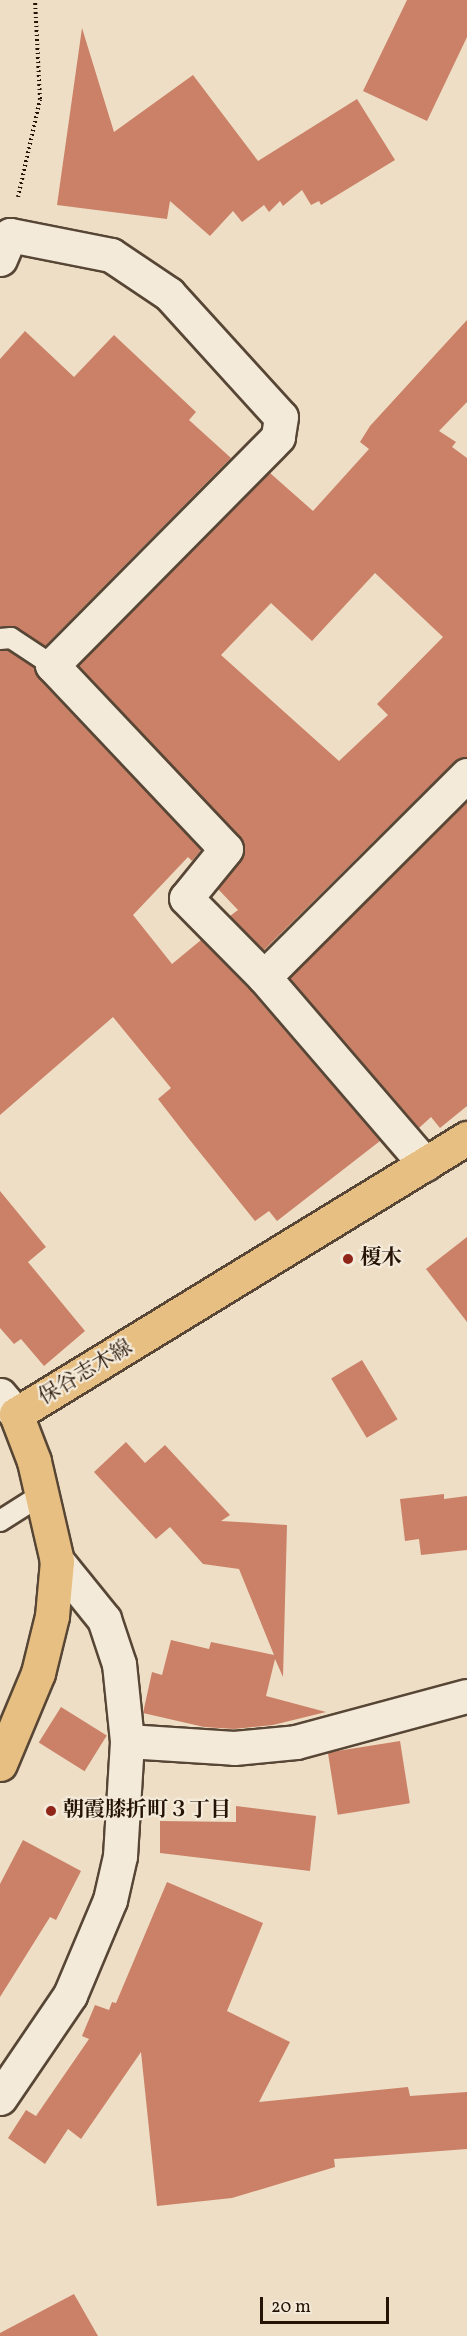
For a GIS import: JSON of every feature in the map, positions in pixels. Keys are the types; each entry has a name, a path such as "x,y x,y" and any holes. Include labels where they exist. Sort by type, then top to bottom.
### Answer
{"main road":[{"name":"保谷志木線","path":"0,1764 24,1712 46,1645 57,1561 34,1461 8,1404 467,1138"}],"street":[{"path":"5,247 111,255 159,287 280,417 278,437 52,665 226,849 186,898 264,977 425,1164"},
{"path":"264,977 467,775"},
{"path":"0,2098 70,1995 110,1900 120,1856 127,1741 119,1664 104,1619 57,1561"},
{"path":"127,1741 234,1748 296,1742 467,1696"}],"lane":[{"path":"0,639 11,638 52,665"},
{"path":"0,1521 41,1495"}],"path":[{"path":"5,247 40,99 35,0"}],"building":[{"path":"407,0 467,0 467,37 427,121 363,91"},
{"path":"82,28 114,132 193,75 258,161 357,99 395,160 321,205 319,201 311,205 302,190 283,206 280,201 269,212 264,205 242,222 233,211 210,236 170,201 167,219 57,205"},
{"path":"467,320 467,402 439,431 456,442 452,447 467,458 467,757 454,762 264,950 230,916 238,910 218,889 244,853 240,837 78,665 270,473 313,511 369,449 360,442 370,426","holes":["375,573 443,637 377,704 388,715 339,761 221,655 271,603 312,641"]},
{"path":"25,331 74,377 114,335 196,412 189,420 231,458 45,646 17,628 0,627 0,359"},
{"path":"8,650 34,667 38,678 201,850 192,861 188,857 133,915 172,964 201,940 250,990 380,1141 277,1221 269,1211 255,1221 189,1139 158,1099 171,1088 113,1017 0,1115 0,651"},
{"path":"467,801 467,1106 440,1128 431,1117 419,1128 290,978"},
{"path":"0,1191 46,1247 28,1262 85,1331 44,1366 21,1339 14,1344 0,1328"},
{"path":"467,1237 467,1322 426,1269"},
{"path":"362,1360 398,1419 367,1438 331,1379"},
{"path":"126,1442 145,1463 165,1445 230,1515 221,1521 287,1525 283,1677 275,1659 266,1696 326,1712 273,1725 234,1729 204,1727 143,1713 152,1672 162,1675 171,1640 209,1649 211,1642 274,1655 239,1569 203,1564 170,1527 156,1539 94,1472"},
{"path":"444,1494 444,1499 467,1496 467,1550 421,1555 419,1539 405,1541 400,1499"},
{"path":"61,1707 107,1736 85,1771 39,1743"},
{"path":"400,1741 410,1803 338,1815 328,1752"},
{"path":"236,1806 316,1816 310,1871 160,1853 160,1821 236,1822"},
{"path":"23,1840 81,1871 56,1920 50,1917 0,1997 0,1884"},
{"path":"167,1882 263,1923 227,2011 290,2042 259,2102 408,2087 410,2096 467,2092 467,2149 334,2159 335,2167 232,2198 157,2206 141,2052 81,2139 68,2129 45,2164 8,2138 26,2110 36,2116 89,2039 82,2036 95,2005 109,2010 112,2002 116,2003"},
{"path":"74,2294 98,2336 0,2336 0,2333"}],"place":[{"name":"榎木","path":"348,1259"},
{"name":"朝霞膝折町３丁目","path":"51,1811"}]}
